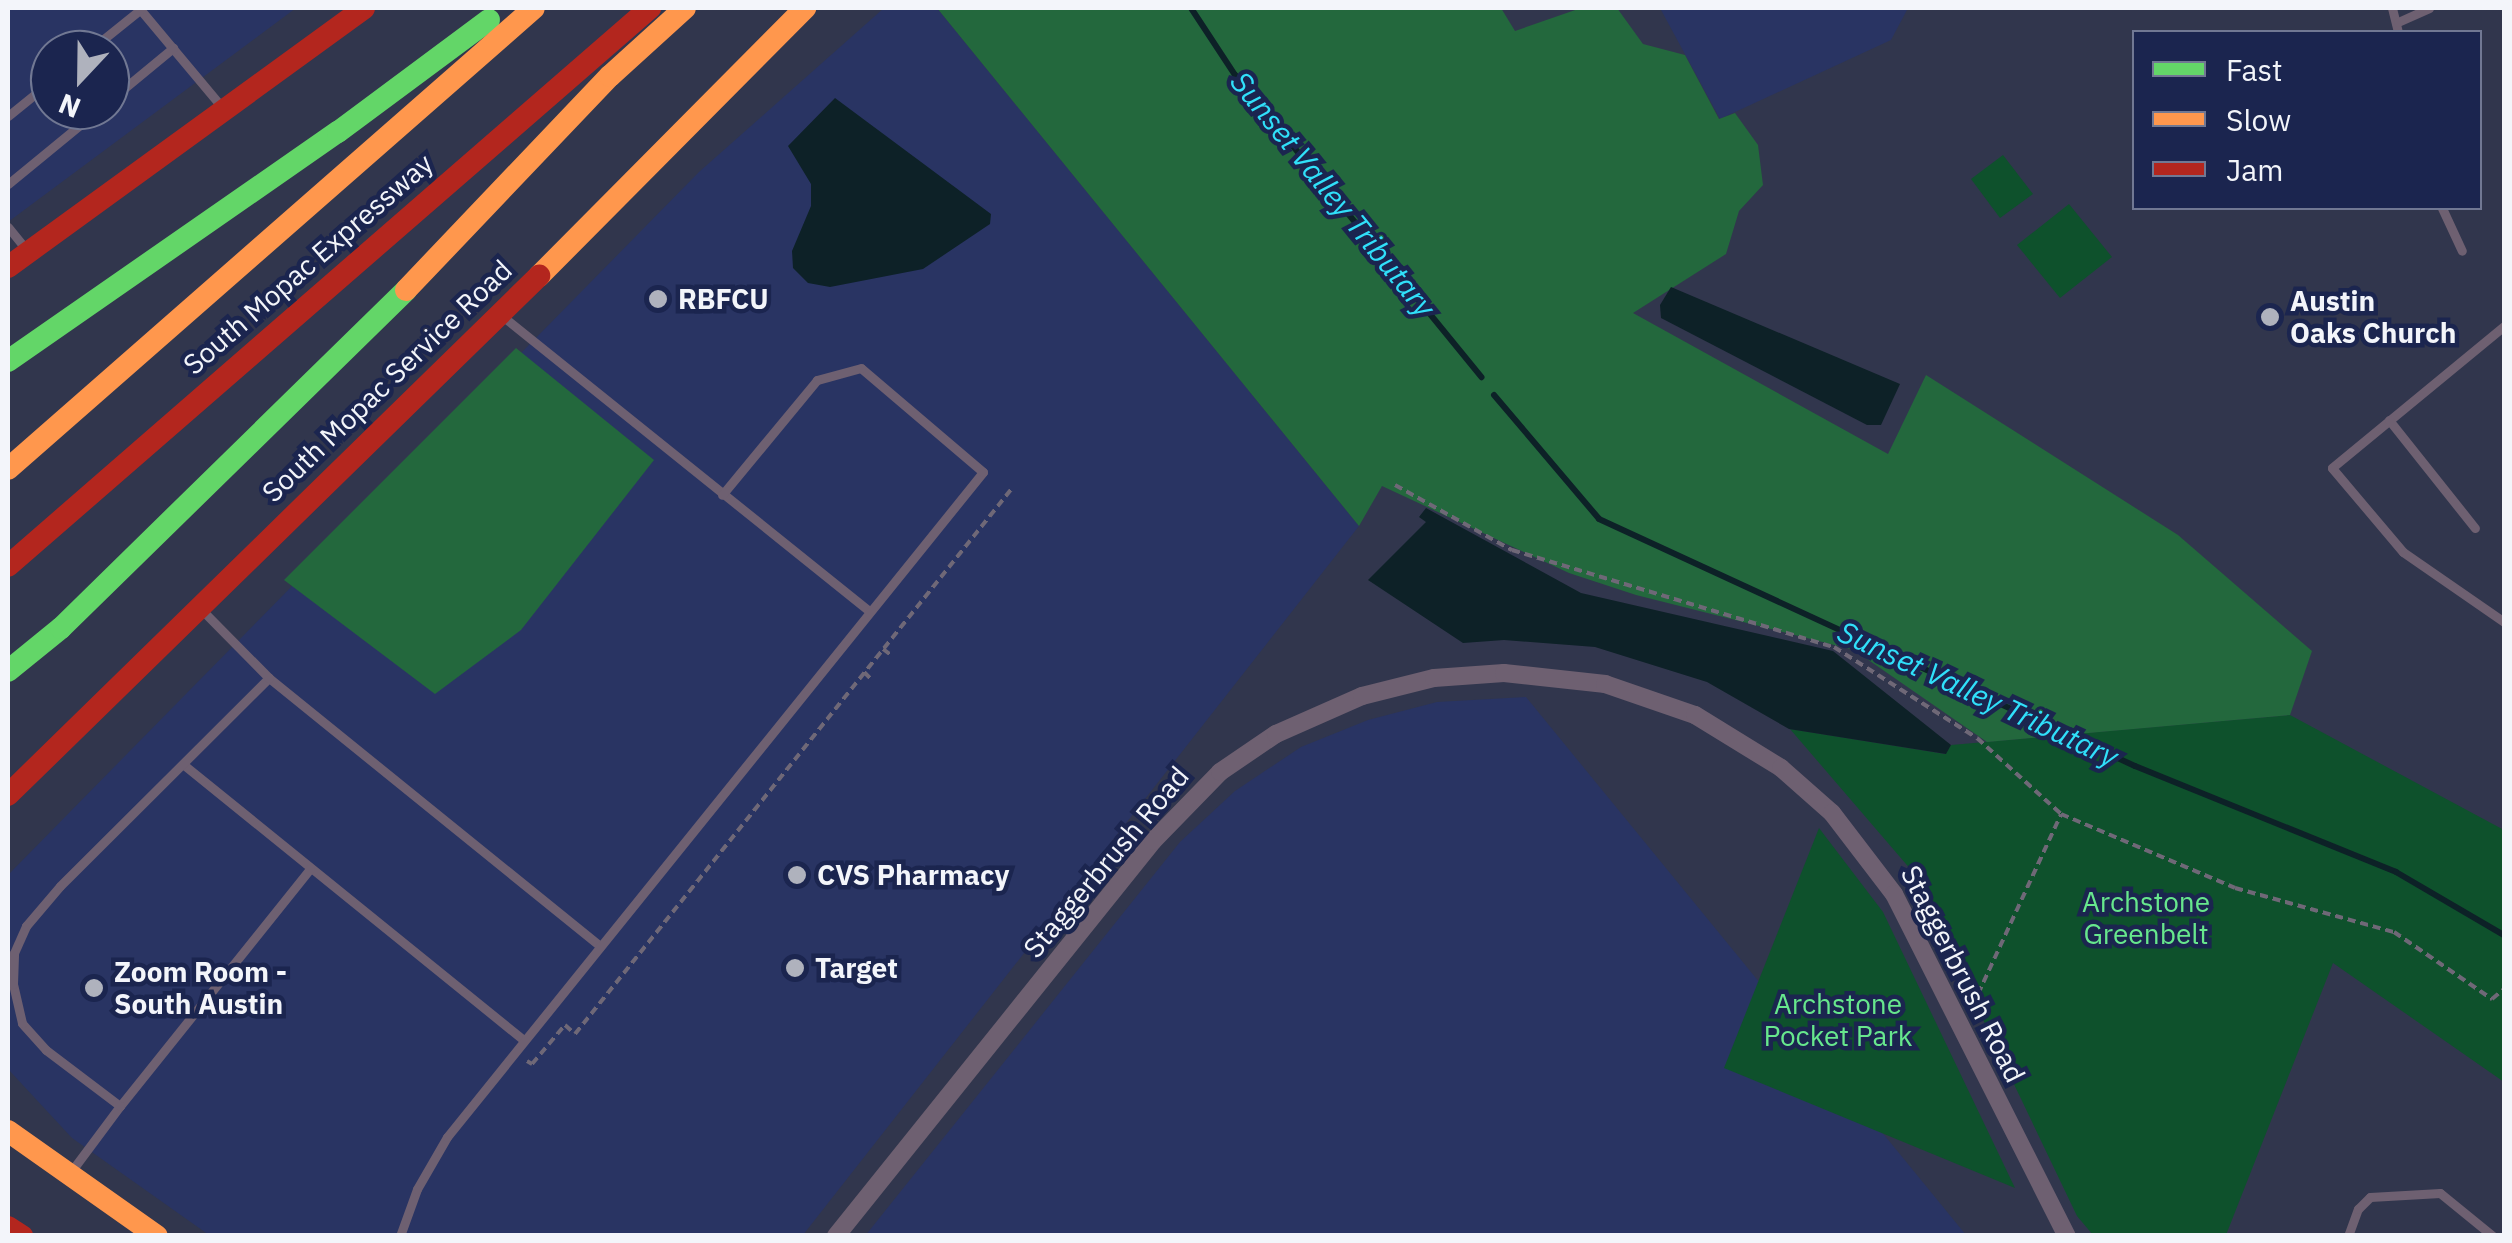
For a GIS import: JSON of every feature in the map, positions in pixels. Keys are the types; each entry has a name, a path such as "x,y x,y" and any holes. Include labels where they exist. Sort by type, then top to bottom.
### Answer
{"main road":[{"path":"8,266 226,112 364,8"},
{"path":"8,361 338,132 504,8"},
{"name":"South Mopac Expressway","path":"8,470 534,8"},
{"name":"South Mopac Expressway","path":"8,566 650,8"},
{"path":"8,671 61,628 201,493 500,196 610,76 685,8"},
{"name":"South Mopac Service Road","path":"8,794 500,314 805,8"},
{"path":"8,1131 157,1236"},
{"path":"8,1227 22,1236"}],"street":[{"name":"Staggerbrush Road","path":"836,1236 1154,841 1220,772 1276,734 1362,696 1434,678 1504,673 1604,684 1694,715 1781,768 1832,814 1894,894 2067,1236"}],"lane":[{"path":"114,30 140,8 226,112"},
{"path":"2392,8 2398,27 2429,8"},
{"path":"130,83 173,48"},
{"path":"8,116 30,98"},
{"path":"8,184 74,130"},
{"path":"2443,210 2462,251"},
{"path":"8,227 28,252"},
{"path":"500,314 869,611"},
{"path":"2504,326 2332,468 2403,552 2504,622"},
{"path":"400,1236 417,1188 447,1138 983,472 860,368 817,380 722,495"},
{"path":"2389,420 2475,528"},
{"path":"198,606 269,678 600,946"},
{"path":"120,1106 46,1050 22,1022 13,984 14,954 26,926 60,886 269,678"},
{"path":"184,764 524,1040"},
{"path":"68,1175 310,869"},
{"path":"2348,1236 2358,1209 2370,1197 2440,1194 2493,1236"}],"path":[{"path":"1395,484 1512,550 1606,582 1834,646 1977,738 2060,814 2235,888 2394,932 2492,999 2504,990"},
{"path":"515,1051 532,1064 564,1025 575,1034 1013,488"},
{"path":"883,649 891,655"},
{"path":"864,672 871,679"},
{"path":"830,714 838,720"},
{"path":"1978,994 2060,814"}],"shaded area":[{"path":"8,8 296,8 8,222"},
{"path":"884,8 937,8 1359,526 803,1235 209,1235 72,1138 8,1069 8,875 699,172"},
{"path":"1660,8 1908,8 1891,40 1720,119"},
{"path":"835,98 991,214 990,224 923,269 830,287 808,283 793,268 792,251 811,206 811,184 788,146"},
{"path":"1671,287 1900,384 1881,425 1867,425 1661,318 1660,305"},
{"path":"1426,508 1581,593 1833,651 1951,745 1946,754 1789,729 1707,682 1595,647 1504,640 1463,643 1368,580 1426,522 1419,517"},
{"path":"1526,697 1966,1235 865,1236 1180,842 1235,791 1301,747 1368,720 1437,702"}],"green space":[{"path":"937,8 1501,8 1515,31 1581,8 1617,8 1643,44 1685,55 1719,119 1735,113 1758,145 1763,185 1739,211 1726,254 1633,313 1888,454 1926,375 2178,535 2312,651 2290,715 1987,742 1854,650 1636,595 1569,573 1382,486 1359,526"},
{"path":"2003,155 2033,194 2000,218 1971,179"},
{"path":"2069,204 2112,257 2060,298 2017,245"},
{"path":"516,348 654,460 521,630 435,694 284,580"},
{"name":"Archstone Greenbelt","path":"2290,715 2504,830 2504,1082 2333,963 2226,1235 2093,1235 2077,1216 1912,871 1790,729 1945,754 1951,745"},
{"name":"Archstone Pocket Park","path":"1819,828 1883,912 2015,1188 1724,1068"}],"waterway":[{"name":"Sunset Valley Tributary","path":"1191,8 1235,75 1481,377"},
{"name":"Sunset Valley Tributary","path":"1494,395 1599,519 2135,766 2396,872 2504,935"}],"traffic: fast":[{"path":"8,361 338,132 489,20"},
{"path":"8,671 61,628 406,290"}],"traffic: slow":[{"path":"8,469 534,8"},
{"path":"406,290 610,76 685,8"},
{"path":"539,276 805,8"},
{"path":"8,1131 157,1236"}],"traffic: jam":[{"path":"8,267 364,8"},
{"path":"8,566 650,8"},
{"path":"8,795 539,276"},
{"path":"8,1227 22,1236"}],"place":[{"name":"RBFCU","path":"658,299"},
{"name":"Austin Oaks Church","path":"2270,317"},
{"name":"CVS Pharmacy","path":"797,875"},
{"name":"Target","path":"795,968"},
{"name":"Zoom Room - South Austin","path":"94,988"}]}
